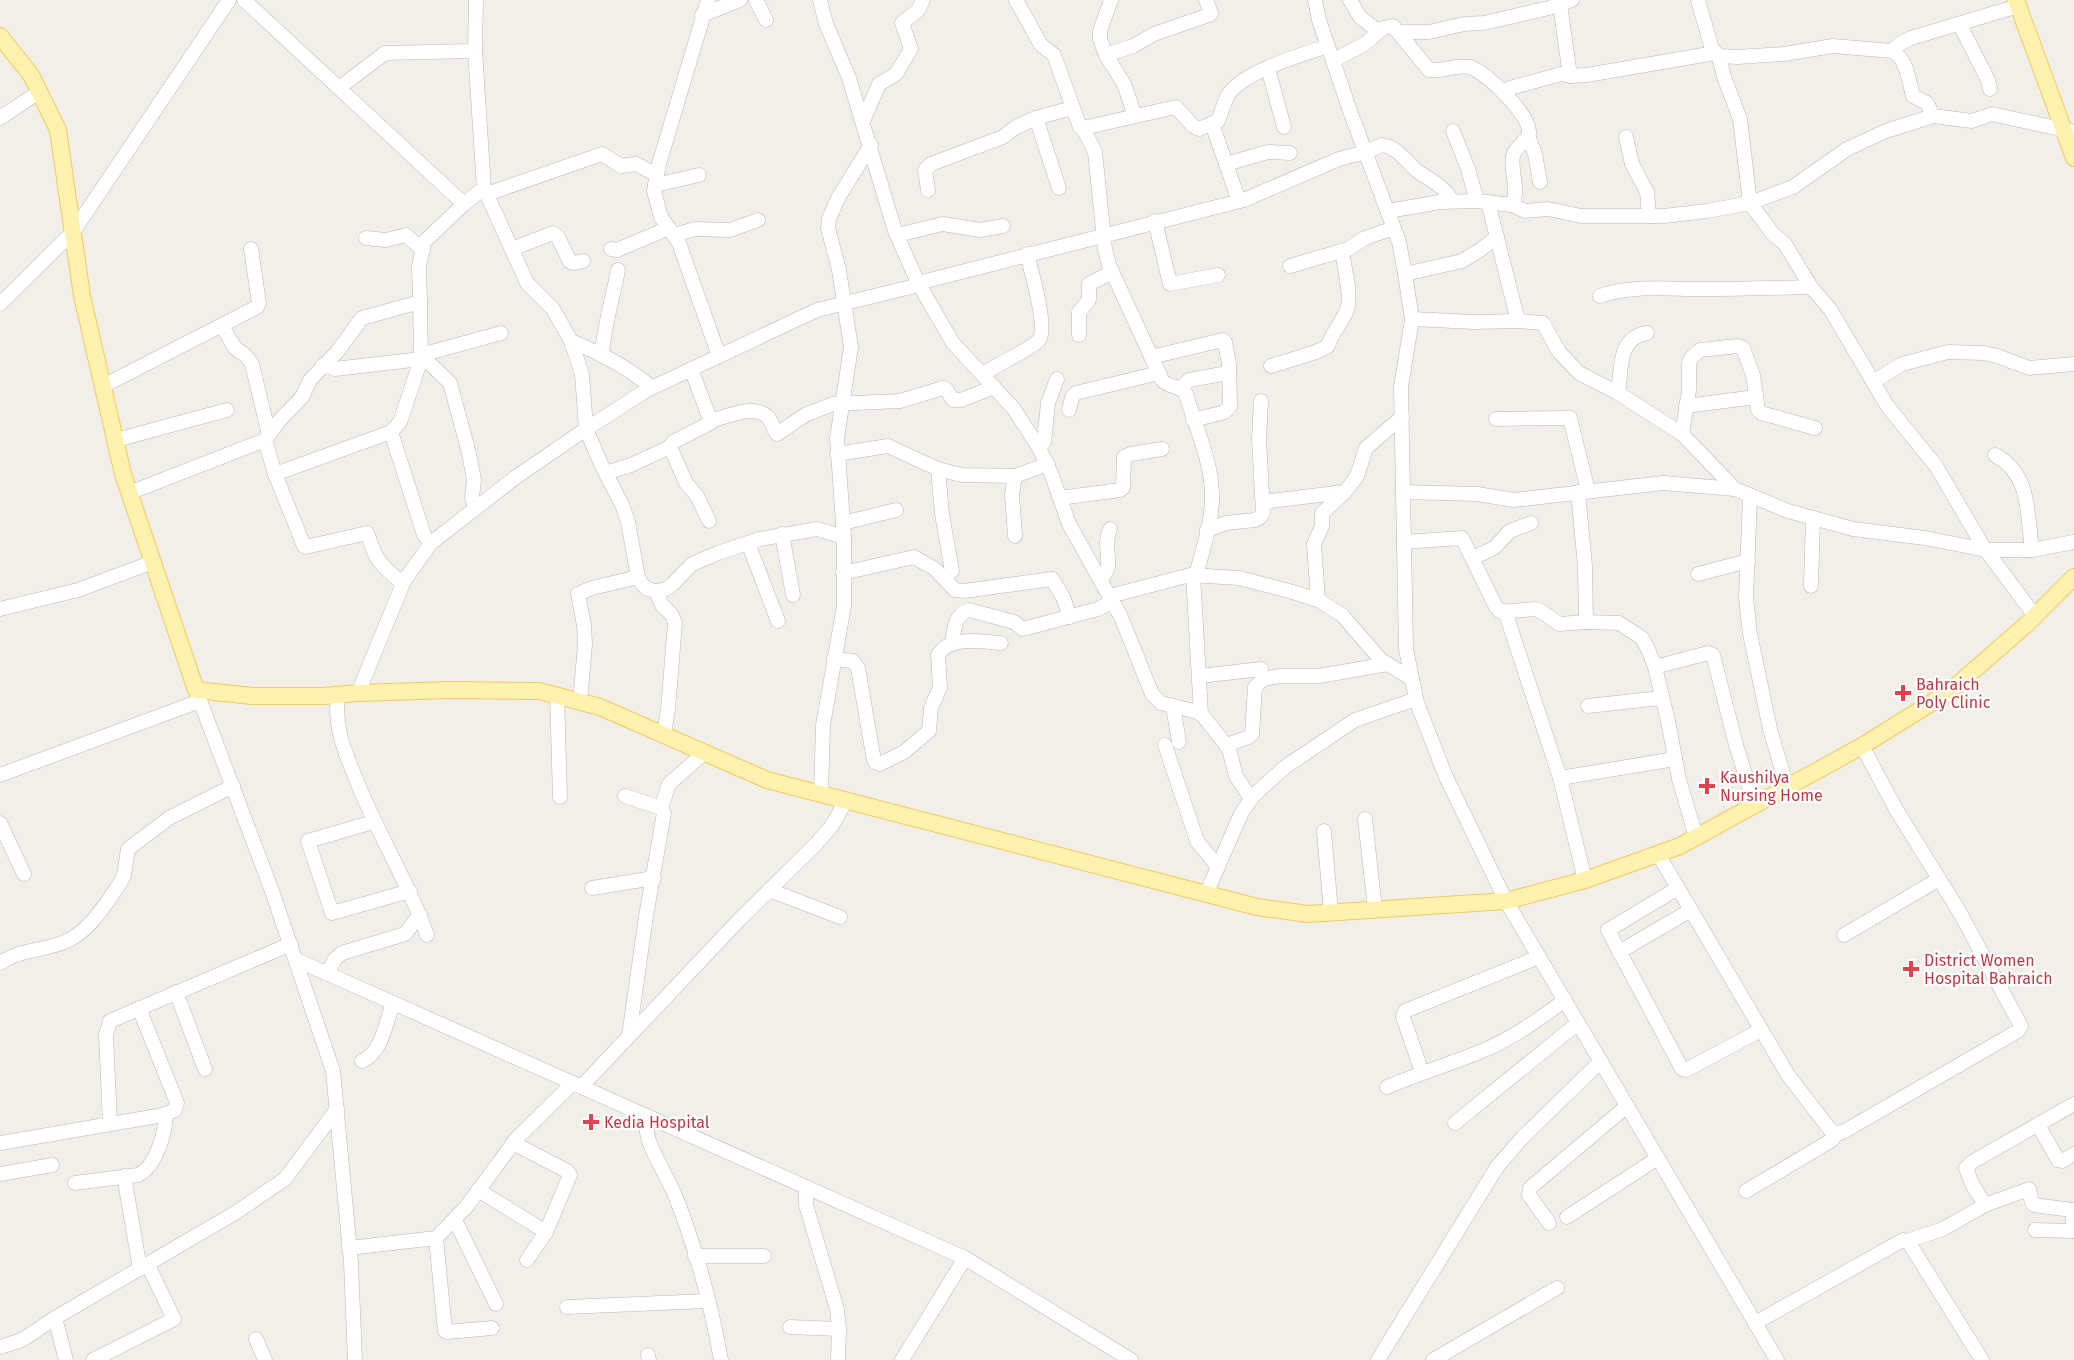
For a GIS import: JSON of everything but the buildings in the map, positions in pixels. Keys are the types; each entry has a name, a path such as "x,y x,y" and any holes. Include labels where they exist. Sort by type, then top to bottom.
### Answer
{"main road":[{"path":"2017,3 2069,132 2074,158"},
{"path":"0,36 31,75 58,130 82,296 116,441 129,493 198,696 338,695 451,690 539,691 600,707 766,780 1257,907 1308,914 1506,901 1585,880 1680,846 1862,746 1949,692 2035,616 2074,577"}],"street":[{"path":"0,304 73,232 229,0"},
{"path":"244,0 464,204"},
{"path":"476,0 475,51 486,191 527,283 553,309 571,341 582,374 586,429 616,490 628,522 638,577 642,584 656,591 666,589 692,564 748,543 783,534 817,529 843,530 896,510"},
{"path":"708,0 654,191 661,217 680,243 719,356"},
{"path":"702,15 740,0"},
{"path":"756,0 766,20"},
{"path":"819,0 826,24 849,78 897,235 918,284 953,344 1014,409 1040,448 1069,524 1121,617 1152,694 1161,703 1201,714 1226,745 1233,758 1236,776 1251,799"},
{"path":"863,121 879,84 897,74 911,49 902,23 918,10 923,0"},
{"path":"1017,0 1041,45 1054,55 1072,108 1095,152 1105,249 1112,272 1159,373 1167,386 1181,388 1186,394 1211,479 1213,494 1207,530 1195,575 1201,714"},
{"path":"1111,0 1100,31 1100,39 1106,55 1124,84 1135,116"},
{"path":"1106,55 1133,46 1154,34 1209,15 1211,13 1206,0"},
{"path":"1315,0 1319,20 1333,61 1394,228 1405,274 1412,319 1401,387 1406,650 1416,699 1446,777 1506,901 1777,1360"},
{"path":"1350,0 1360,17 1378,31"},
{"path":"1698,0 1712,49 1717,54 1740,119 1750,204 1773,234 1785,244 1811,286 1830,309 1888,407 1936,466 1986,550 2035,616"},
{"path":"1399,32 1419,33 1464,24 1484,23 1566,2 1570,76"},
{"path":"1892,51 1911,38 1960,24 2017,3"},
{"path":"1960,24 1988,80 1990,89"},
{"path":"1333,61 1366,43 1383,27 1393,26 1429,70 1467,66 1481,73 1503,92 1522,116 1529,132 1528,136 1535,154 1540,182"},
{"path":"1083,128 1176,107 1195,128 1212,124 1218,121 1229,94 1247,78 1284,60 1328,46"},
{"path":"1503,92 1561,74 1570,76 1608,72 1717,54 1737,57 1784,54 1833,46 1892,51 1899,54 1913,96 1926,103 1933,116"},
{"path":"339,88 384,53 475,51"},
{"path":"1268,68 1284,127"},
{"path":"0,118 39,92"},
{"path":"927,190 926,170 931,164 1003,137 1016,127 1036,118 1072,108"},
{"path":"1388,211 1452,201 1482,201 1512,205 1525,211 1548,209 1581,216 1649,216 1707,211 1750,204 1792,187 1847,149 1886,131 1933,116 1972,121 1992,114 2069,132"},
{"path":"1036,118 1059,188"},
{"path":"1212,124 1239,201"},
{"path":"1452,131 1497,237 1518,321"},
{"path":"1512,205 1516,193 1512,158 1514,151 1528,136"},
{"path":"1626,137 1632,164 1647,192 1649,216"},
{"path":"822,794 823,725 844,606 843,530 837,454 842,403 851,358 839,270 828,228 829,219 838,198 871,145"},
{"path":"358,693 403,584 431,543 516,477 586,429 652,388 817,310 1104,234 1239,201 1339,159 1382,145 1396,150 1417,171 1446,191 1452,201"},
{"path":"1226,164 1268,152 1290,153"},
{"path":"275,474 390,432 400,422 421,357 420,266 424,242 464,204 486,191 602,154 621,166 636,164 656,180 699,175"},
{"path":"610,249 616,250 672,232 695,229 730,230 758,220"},
{"path":"1155,221 1170,284 1218,275"},
{"path":"897,235 943,224 980,230 1003,226"},
{"path":"1290,266 1342,251 1365,238 1394,228"},
{"path":"512,249 553,233 558,237 570,262 583,261"},
{"path":"366,238 386,240 406,235 423,250"},
{"path":"1405,274 1462,261 1497,237"},
{"path":"103,386 222,326 258,305 251,249"},
{"path":"1271,366 1328,346 1343,319 1349,302 1342,251"},
{"path":"983,374 1034,344 1042,333 1042,320 1027,254"},
{"path":"602,354 618,270"},
{"path":"1079,335 1079,312 1089,300 1089,285 1112,272"},
{"path":"1600,296 1637,288 1728,289 1811,286"},
{"path":"129,493 267,438 279,421 302,397 310,380 337,352 362,318 420,302"},
{"path":"1412,319 1544,323 1559,352 1579,374 1617,393 1682,434 1735,489"},
{"path":"222,326 236,348 252,364 275,474 305,547 367,533 377,559 384,564 391,576 403,584"},
{"path":"323,366 335,369 421,357 501,333"},
{"path":"1617,393 1623,349 1634,337 1647,333"},
{"path":"1151,357 1223,340 1227,345 1230,402 1228,410 1193,420"},
{"path":"571,341 602,354 642,378 652,388"},
{"path":"1682,434 1689,364 1695,353 1700,350 1741,347 1753,375 1758,410 1761,413 1815,428"},
{"path":"1873,382 1902,364 1948,352 1984,353 2029,368 2074,364"},
{"path":"421,357 450,383 469,453 474,480 472,497 475,509"},
{"path":"691,369 710,421"},
{"path":"1070,410 1072,397 1076,393 1159,373"},
{"path":"1181,388 1189,380 1228,374"},
{"path":"1040,448 1044,442 1048,403 1057,379"},
{"path":"606,473 631,465 670,447 673,442 710,421 749,411 756,411 768,417 777,434 805,415 842,403 900,401 943,388 946,388 953,400 961,400 994,387"},
{"path":"1686,406 1756,397"},
{"path":"1207,530 1226,523 1255,520 1263,513 1259,439 1261,402"},
{"path":"116,441 227,410"},
{"path":"1318,600 1314,544 1322,526 1322,513 1345,492 1357,476 1365,448 1402,417"},
{"path":"1497,419 1570,418 1583,492 1586,622"},
{"path":"390,432 424,535 431,543"},
{"path":"837,454 888,446 938,469 961,475 1015,476 1048,464"},
{"path":"670,447 686,483 697,496 709,521"},
{"path":"1059,498 1120,490 1125,481 1124,457 1162,449"},
{"path":"1995,454 2009,463 2022,481 2032,550"},
{"path":"938,469 942,514 952,571"},
{"path":"1015,476 1012,495 1015,536"},
{"path":"1403,492 1477,494 1514,500 1662,483 1735,489 1788,512 1853,529 1925,538 1986,550 2032,550 2074,542"},
{"path":"1264,505 1270,501 1345,492"},
{"path":"1750,496 1746,598 1750,634 1770,729 1787,787"},
{"path":"1811,586 1813,518"},
{"path":"1473,558 1494,548 1510,531 1531,523"},
{"path":"1100,579 1107,573 1109,566 1107,539 1110,529"},
{"path":"783,534 793,595"},
{"path":"1404,542 1462,538 1496,607 1501,612 1541,610 1559,624 1619,623 1630,628 1642,638 1655,667 1679,779 1696,837"},
{"path":"748,543 778,621"},
{"path":"843,573 914,557 935,569 955,590 964,591 1052,579 1063,597 1070,617"},
{"path":"1698,574 1748,561"},
{"path":"1,610 78,590 153,562"},
{"path":"951,644 958,616 969,610 1014,622 1023,628 1098,609 1112,599 1195,575 1239,578 1318,600 1342,615 1381,660 1412,679"},
{"path":"580,701 585,644 578,594 592,588 638,577"},
{"path":"656,591 662,605 672,615 675,623 664,735"},
{"path":"1504,611 1560,778 1585,880"},
{"path":"834,659 853,661 858,668 873,755 875,762 880,764 904,752 929,731 930,710 940,687 938,655 944,647 969,642 1001,643"},
{"path":"1655,667 1708,654 1713,655 1736,745 1755,805"},
{"path":"1226,745 1252,734 1255,687 1263,679 1290,675 1319,676 1388,664"},
{"path":"1200,676 1261,669"},
{"path":"338,695 336,715 338,729 374,822 410,891 427,935"},
{"path":"557,695 560,797"},
{"path":"0,775 198,696 297,960 333,1071 349,1248 355,1360"},
{"path":"1588,706 1661,698"},
{"path":"1206,894 1241,813 1251,799 1285,767 1355,720 1416,699"},
{"path":"1173,706 1172,744 1197,841 1218,867"},
{"path":"1658,854 1788,1075 1831,1131 1843,1132 2020,1028 1959,910 1897,811 1862,746"},
{"path":"629,1036 644,927 664,813 662,808 669,784 704,753"},
{"path":"1560,778 1675,759"},
{"path":"0,963 17,953 57,945 78,936 120,883 124,875 128,849 169,818 233,786"},
{"path":"625,796 662,808"},
{"path":"349,1248 436,1238 455,1220 513,1143 629,1036 825,834 846,801"},
{"path":"1365,819 1375,909"},
{"path":"374,822 304,837 332,913 410,891"},
{"path":"0,823 24,874"},
{"path":"1324,831 1331,912"},
{"path":"592,888 654,878"},
{"path":"1844,935 1939,879"},
{"path":"1678,888 1608,928 1608,932 1684,1071 1761,1030"},
{"path":"770,890 840,917"},
{"path":"1619,952 1690,910"},
{"path":"327,974 335,959 342,953 405,934 420,914"},
{"path":"110,1124 105,1035 107,1026 115,1018 291,944"},
{"path":"1422,1072 1403,1017 1405,1011 1539,957"},
{"path":"297,960 965,1258 1131,1360"},
{"path":"176,992 205,1069"},
{"path":"1387,1087 1483,1051 1530,1027 1565,1000"},
{"path":"362,1061 370,1058 377,1049 393,1003"},
{"path":"0,1143 166,1114 175,1110 177,1103 139,1008"},
{"path":"1455,1123 1578,1023"},
{"path":"1378,1360 1497,1167 1522,1138 1601,1061"},
{"path":"1985,1205 1972,1184 1966,1168 1972,1162 2074,1104"},
{"path":"1549,1223 1529,1195 1530,1188 1627,1106"},
{"path":"0,1347 16,1343 234,1213 285,1179 337,1109"},
{"path":"75,1183 138,1175 147,1170 163,1137 166,1114"},
{"path":"649,1117 647,1132 649,1141 674,1193 695,1256 721,1360"},
{"path":"2038,1125 2058,1160 2062,1161 2074,1154"},
{"path":"1746,1191 1832,1140 1837,1133"},
{"path":"513,1143 567,1171 570,1175 546,1232 527,1260"},
{"path":"1567,1217 1658,1158"},
{"path":"0,1174 52,1165"},
{"path":"93,1360 174,1319 144,1267 124,1176"},
{"path":"806,1187 806,1204 834,1298 839,1329 838,1360"},
{"path":"1755,1323 1903,1240 1907,1241 1943,1229 1985,1205 2029,1189 2034,1205 2072,1210 2074,1231 2035,1230"},
{"path":"478,1190 546,1232"},
{"path":"455,1220 496,1304"},
{"path":"436,1238 447,1332 492,1328"},
{"path":"1907,1241 1982,1360"},
{"path":"695,1256 764,1256"},
{"path":"902,1360 965,1258"},
{"path":"1433,1360 1557,1288"},
{"path":"567,1307 708,1301"},
{"path":"55,1318 66,1360"},
{"path":"790,1327 839,1329"},
{"path":"256,1339 265,1360"}],"place":[{"name":"Bahraich Poly Clinic","path":"1903,693"},
{"name":"Kaushilya Nursing Home","path":"1707,786"},
{"name":"District Women Hospital Bahraich","path":"1911,969"},
{"name":"Kedia Hospital","path":"591,1122"}]}
